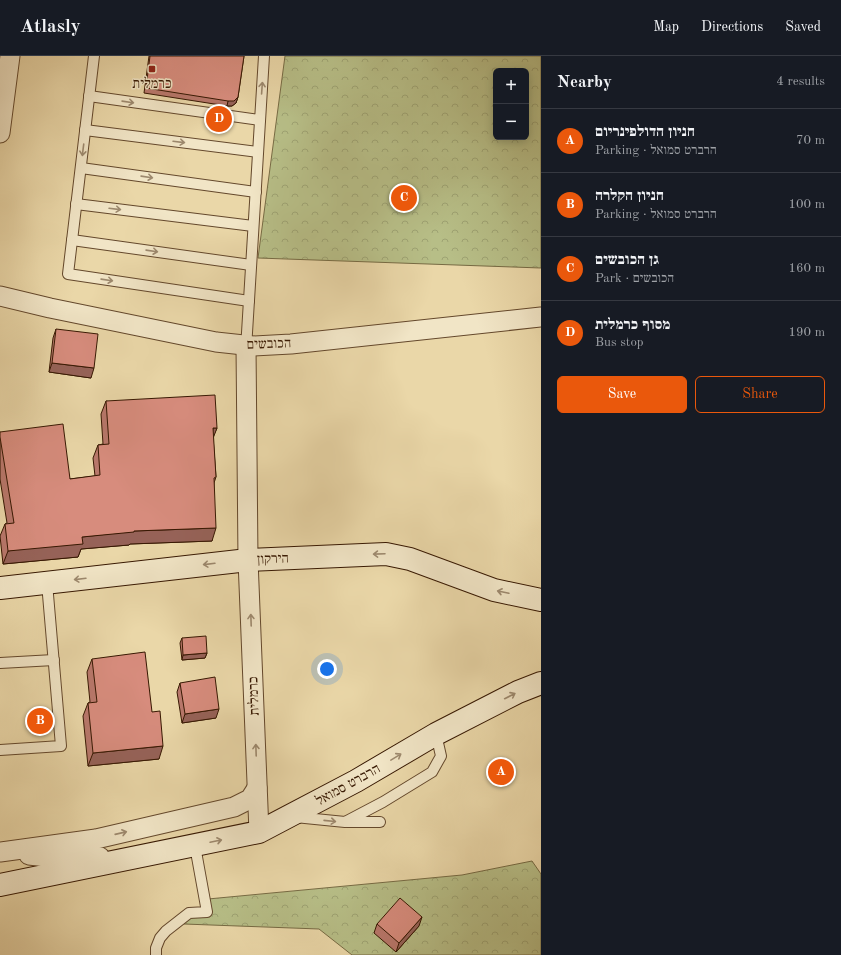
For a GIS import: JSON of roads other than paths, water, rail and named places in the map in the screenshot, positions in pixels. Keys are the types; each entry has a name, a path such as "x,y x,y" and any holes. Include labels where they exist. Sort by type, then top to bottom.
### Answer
{"main road":[{"name":"הירקון","path":"0,588 248,560 386,554 410,559 494,590 541,600"},
{"name":"הרברט סמואל","path":"7,883 259,832 356,781 436,734 518,692 541,683"}],"street":[{"path":"0,133 10,56"},
{"name":"הכובשים","path":"0,295 50,308 208,340 291,344 541,317"},
{"name":"כרמלית","path":"247,342 248,560 259,832"},
{"name":"הרברט סמואל","path":"0,852 96,839 234,807 250,798 257,788"},
{"name":"הרברט סמואל","path":"7,883 64,859 96,839"},
{"name":"הרברט סמואל","path":"0,852 64,859 144,855"}],"lane":[{"path":"94,56 68,274 249,301"},
{"name":"כרמלית","path":"247,342 264,56"},
{"path":"89,96 260,120"},
{"path":"85,130 258,152"},
{"path":"81,168 256,192"},
{"path":"76,204 253,226"},
{"path":"72,240 251,265"},
{"name":"הכובשים","path":"247,342 541,311"},
{"path":"0,750 61,746 47,583"},
{"path":"0,663 54,660"},
{"path":"345,822 383,802 432,772 440,756 436,734"},
{"path":"291,816 345,822 380,822"},
{"path":"156,955 156,948 160,938 166,931 189,913 207,912 195,846"}],"place":[{"name":"כרמלית","path":"152,69"},
{"name":"מסוף כרמלית","path":"219,119"},
{"name":"גן הכובשים","path":"404,198"},
{"name":"חניון הקלרה","path":"40,721"},
{"name":"חניון הדולפינריום","path":"501,772"}]}
